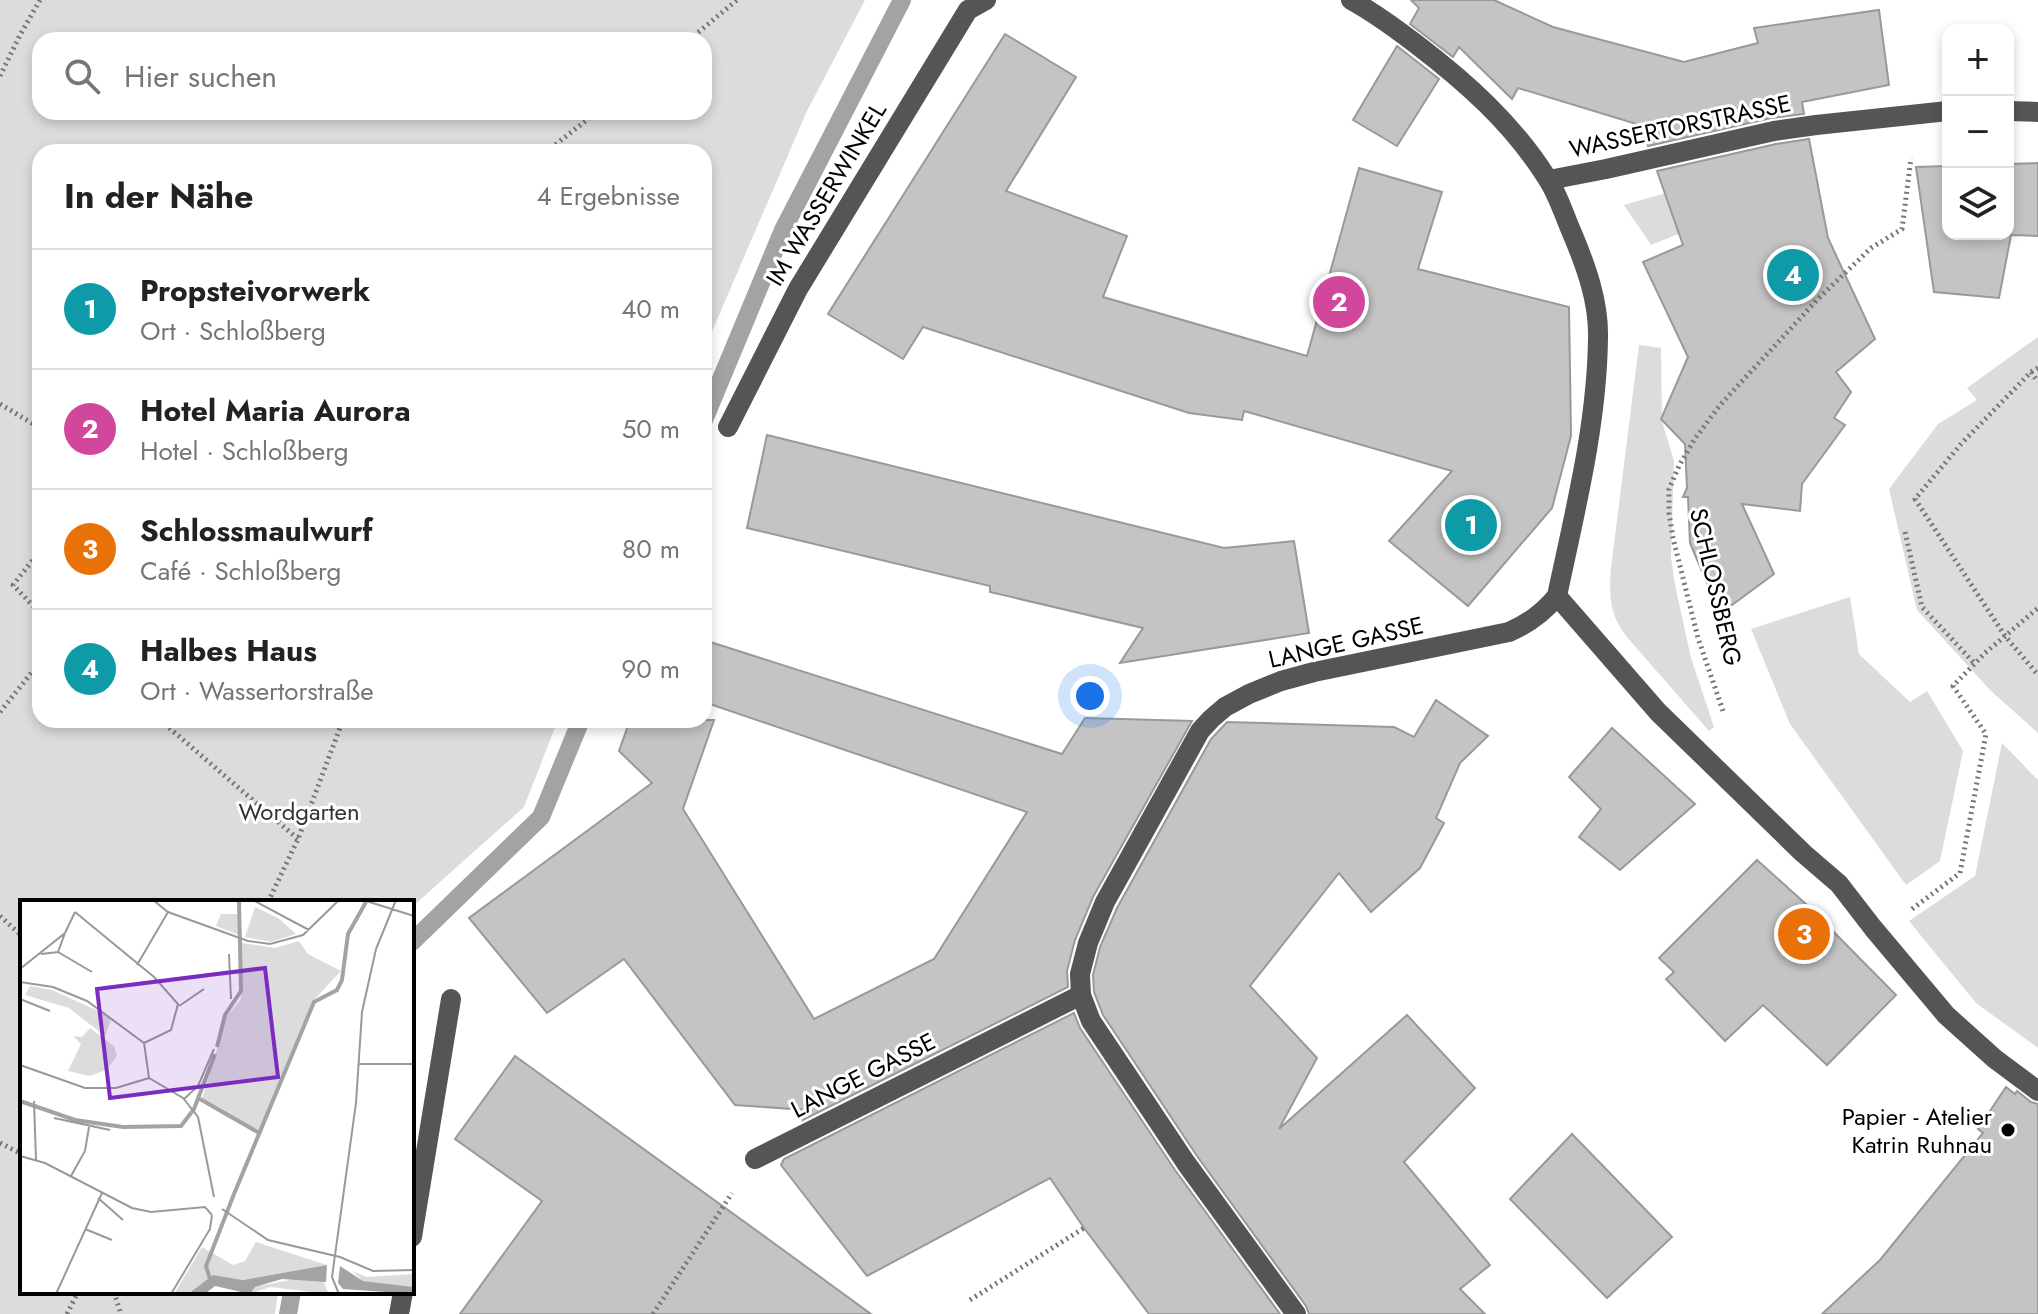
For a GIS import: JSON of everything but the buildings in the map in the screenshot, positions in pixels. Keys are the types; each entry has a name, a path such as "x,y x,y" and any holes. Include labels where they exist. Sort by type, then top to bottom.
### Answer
{"street":[{"name":"IM WASSERWINKEL","path":"728,427 798,289 968,10 986,0"},
{"name":"WASSERTORSTRASSE","path":"1351,0 1371,11 1456,75 1516,135 1549,180 1774,131 1942,112"},
{"path":"2014,111 2038,112"},
{"path":"1549,180 1581,254 1593,296 1598,337 1586,461 1557,596 1658,712 1839,884 1946,1015 1995,1059 2038,1091"},
{"name":"LANGE GASSE","path":"1296,1314 1186,1163 1091,1021 1081,995 1083,959 1105,902 1200,731 1225,707 1292,678 1509,632 1536,617 1557,596"},
{"name":"LANGE GASSE","path":"755,1159 1081,995"},
{"path":"414,1225 451,999"},
{"path":"399,1314 403,1294"}],"path":[{"path":"0,76 40,0"},
{"path":"699,32 737,0"},
{"path":"556,144 587,120"},
{"name":"SCHLOSSBERG","path":"1725,717 1698,638 1673,538 1669,489 1694,440 1720,405 1871,248 1902,229 1910,165"},
{"path":"2038,368 1961,444 1915,499 2005,636 2038,675"},
{"path":"2031,372 2038,382"},
{"path":"0,404 32,423"},
{"path":"1905,532 1922,607 1975,664"},
{"path":"32,561 13,585 32,605"},
{"path":"1915,908 1960,873 1986,734 1953,686 2038,608"},
{"path":"0,712 32,672"},
{"path":"169,728 298,839"},
{"path":"269,900 298,839 340,728"},
{"path":"0,916 20,934"},
{"path":"0,1143 20,1153"},
{"path":"653,1314 755,1159"},
{"path":"970,1300 1084,1228"},
{"path":"67,1314 77,1294"},
{"path":"115,1294 121,1314"}],"green space":[{"name":"Wordgarten","path":"0,0 865,0 807,111 712,331 712,144 32,144 32,728 555,728 524,807 414,905 414,900 20,900 20,1294 278,1294 275,1314 0,1314"},
{"path":"1697,184 1711,221 1651,245 1624,205"},
{"path":"2038,337 2038,733 1990,690 1917,610 1889,489 1938,424 1977,400 1967,388"},
{"path":"1639,345 1661,348 1662,421 1674,461 1671,557 1691,658 1714,727 1709,731 1626,636 1611,604 1611,568"},
{"path":"1850,597 1859,654 1910,702 1927,691 1963,751 1940,861 1906,885 1790,724 1751,629"},
{"path":"2002,743 2038,780 2038,1048 1976,1003 1909,921 1975,876"}],"waterway":[{"path":"712,401 783,230 902,0"},
{"path":"414,940 541,817 578,728"},
{"path":"288,1314 292,1294"}],"place":[{"name":"Halbes Haus","path":"1793,275"},
{"name":"Hotel Maria Aurora","path":"1339,302"},
{"name":"Propsteivorwerk","path":"1471,525"},
{"name":"Schlossmaulwurf","path":"1804,934"},
{"name":"Papier - Atelier Katrin Ruhnau","path":"2008,1130"}]}
